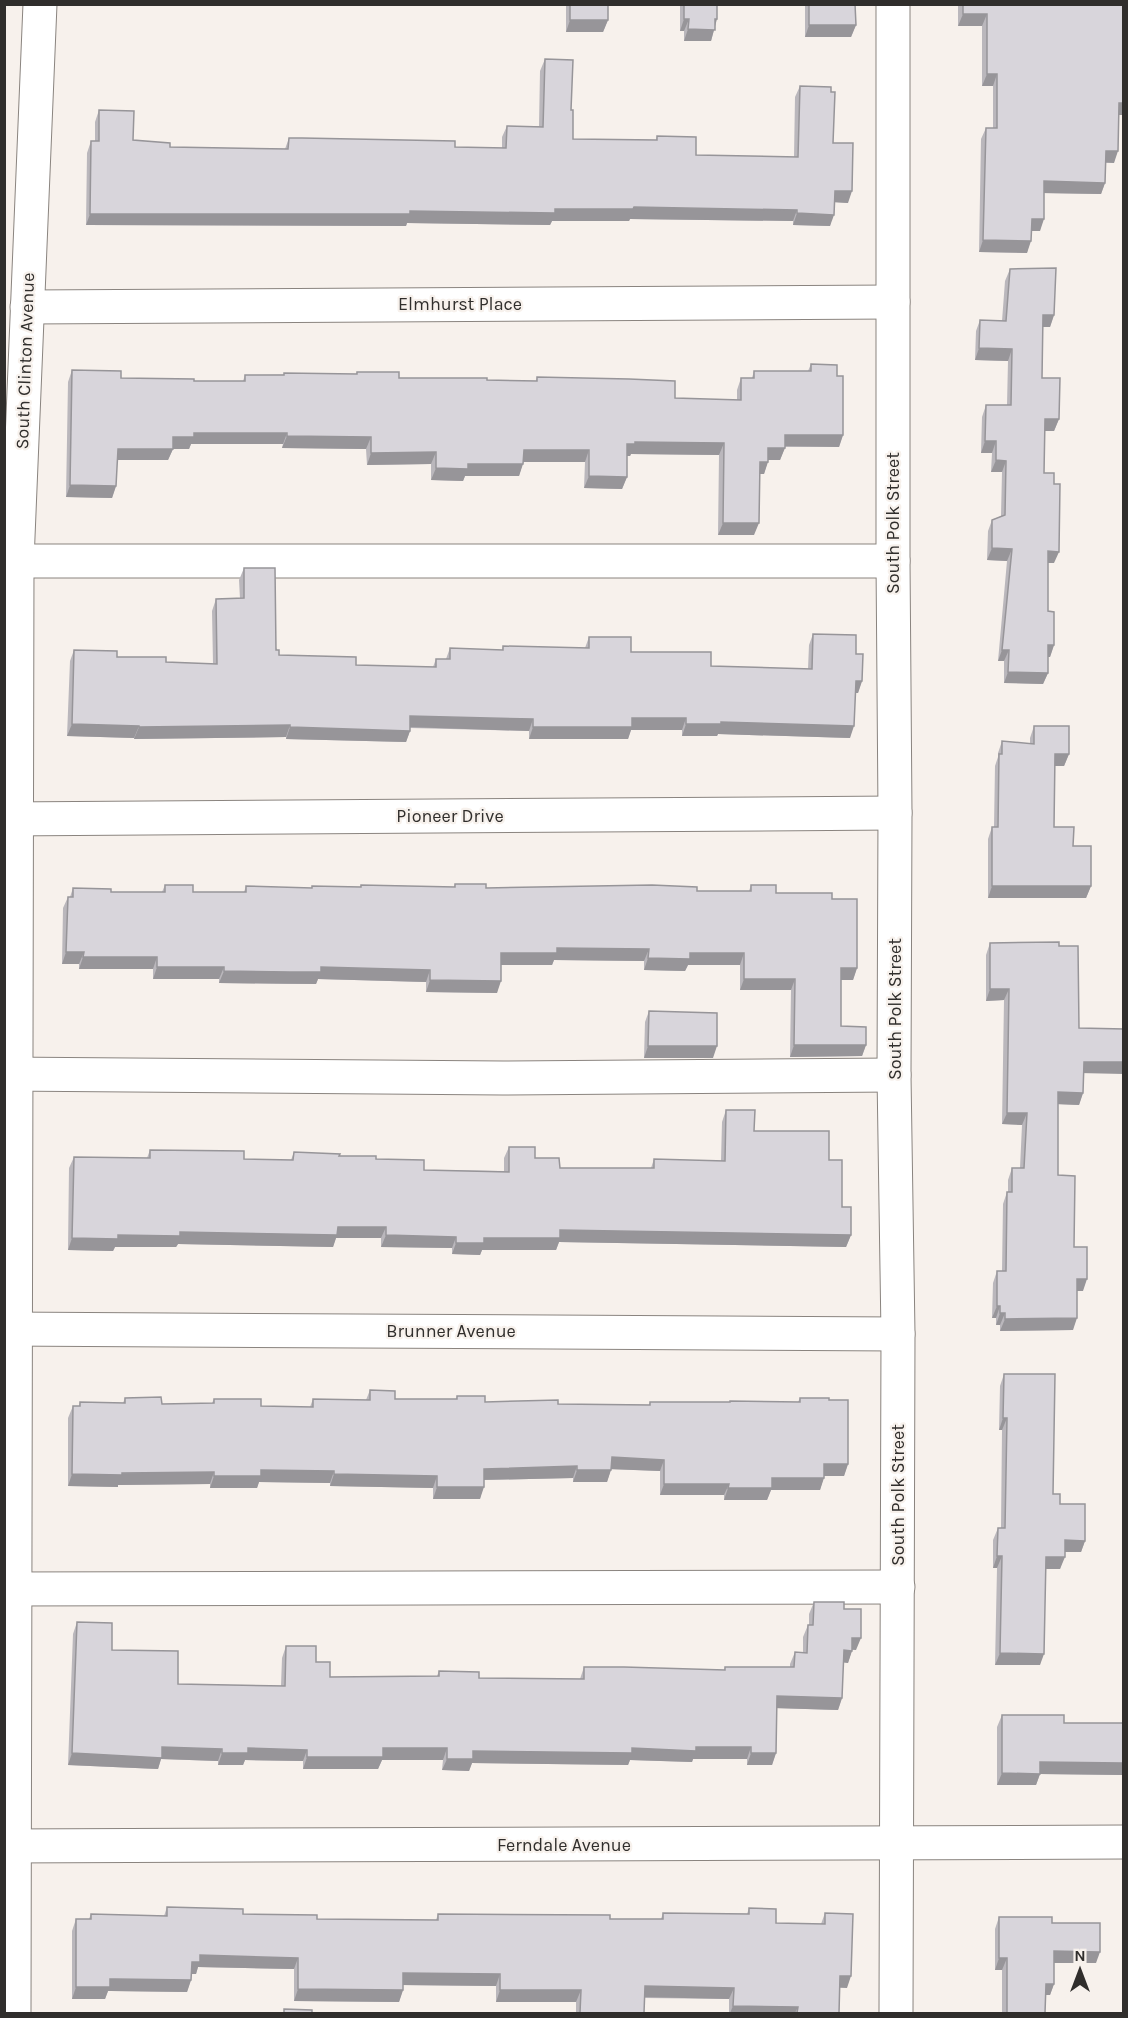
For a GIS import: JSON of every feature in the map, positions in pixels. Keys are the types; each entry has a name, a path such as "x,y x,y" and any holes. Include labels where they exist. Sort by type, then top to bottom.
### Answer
{"street":[{"name":"South Clinton Avenue","path":"14,2013 9,1846 11,561 27,307 40,4"},
{"name":"South Polk Street","path":"893,4 894,1075 898,1334 896,2013"},
{"name":"Elmhurst Place","path":"27,307 893,302"},
{"path":"11,561 893,561"},
{"name":"Pioneer Drive","path":"10,819 895,813"},
{"path":"11,1074 503,1078 894,1075"},
{"name":"Brunner Avenue","path":"9,1329 898,1334"},
{"path":"10,1589 898,1587"},
{"name":"Ferndale Avenue","path":"9,1846 1124,1842"}],"building":[{"path":"570,4 608,4 608,20 570,20"},
{"path":"684,4 717,4 715,30 688,29 689,19 684,19"},
{"path":"809,4 855,4 856,25 809,25"},
{"path":"963,4 1124,4 1124,103 1119,103 1118,151 1106,151 1105,183 1044,181 1044,219 1032,219 1031,241 983,240 986,128 997,128 997,74 987,74 987,14 963,14"},
{"path":"545,59 573,60 571,110 573,110 573,139 657,140 657,136 696,137 696,155 798,157 800,86 831,87 831,92 835,92 833,143 853,143 852,191 835,191 834,215 797,213 797,210 634,207 633,209 555,209 555,213 410,211 410,214 90,214 91,141 99,141 99,110 134,111 133,140 170,143 170,147 288,149 289,138 302,138 455,141 455,147 506,148 507,126 543,127"},
{"path":"1056,268 1054,315 1043,315 1042,378 1060,378 1059,419 1045,419 1044,473 1054,473 1054,484 1060,484 1059,552 1048,551 1048,611 1054,612 1054,645 1048,645 1048,673 1008,672 1009,650 1002,650 1012,549 992,548 992,520 1005,515 1006,461 996,460 996,441 985,441 986,405 1011,405 1012,349 979,348 980,320 1006,321 1010,269"},
{"path":"811,364 837,365 837,376 843,376 843,435 785,435 785,448 768,448 768,462 760,462 759,523 723,523 724,443 635,442 635,444 627,444 627,477 589,476 589,450 524,450 523,464 468,464 468,469 436,468 436,452 371,453 371,437 287,436 287,433 194,433 194,437 173,437 173,449 118,449 116,486 70,485 72,370 121,371 121,378 194,379 194,381 245,381 245,375 284,375 284,373 399,372 399,378 487,378 487,380 537,381 537,377 675,381 675,398 741,400 741,378 754,378 754,371 811,371"},
{"path":"244,568 275,568 276,650 279,650 279,655 356,657 356,665 436,667 436,659 450,659 450,648 503,650 503,646 589,648 589,637 631,637 631,652 711,652 711,666 812,669 813,634 856,635 856,654 863,654 862,681 856,681 854,726 721,722 721,724 686,724 686,718 632,718 632,727 533,727 533,719 410,716 410,731 290,727 290,725 139,727 72,724 74,650 117,651 117,657 166,657 166,662 217,664 216,599 244,598"},
{"path":"1034,726 1069,726 1069,754 1055,754 1054,827 1074,827 1073,846 1091,846 1091,886 992,886 992,827 998,827 999,754 1002,754 1002,741 1034,744"},
{"path":"455,884 486,884 486,888 652,885 697,887 697,891 751,891 751,885 776,885 776,893 832,893 832,899 857,899 857,968 841,968 841,1026 866,1027 866,1045 794,1045 795,979 744,979 744,953 690,953 690,959 648,958 649,949 557,948 557,953 501,953 501,981 430,980 430,970 321,967 321,972 290,972 224,971 224,967 157,967 157,957 83,957 84,952 66,952 68,897 73,897 73,888 111,889 111,892 165,892 165,885 193,885 193,892 246,892 246,886 455,887"},
{"path":"1059,942 1059,946 1078,946 1079,1028 1124,1029 1124,1062 1084,1062 1083,1093 1058,1092 1058,1175 1075,1176 1074,1247 1087,1247 1087,1279 1077,1279 1077,1318 1005,1319 1005,1313 1000,1313 1000,1306 997,1306 997,1271 1006,1271 1007,1192 1012,1192 1012,1168 1024,1168 1027,1113 1007,1113 1009,989 990,989 990,943"},
{"path":"649,1011 717,1013 717,1046 648,1046"},
{"path":"726,1110 755,1110 754,1131 829,1131 829,1160 842,1160 842,1207 851,1207 851,1235 560,1230 560,1238 484,1238 484,1243 456,1243 456,1237 386,1235 386,1227 338,1227 337,1235 180,1232 180,1236 118,1235 118,1239 72,1238 74,1157 150,1158 150,1150 244,1151 244,1159 293,1160 294,1152 340,1154 339,1156 376,1156 376,1159 424,1160 424,1170 509,1172 509,1147 535,1147 535,1158 559,1158 560,1168 654,1168 654,1159 725,1161"},
{"path":"1004,1374 1055,1374 1053,1494 1060,1494 1060,1504 1085,1504 1085,1541 1065,1540 1065,1557 1046,1557 1044,1654 1000,1653 1002,1556 997,1556 998,1528 1005,1528 1007,1418 1003,1418"},
{"path":"370,1390 395,1391 395,1399 457,1399 457,1396 485,1396 485,1402 558,1400 558,1404 800,1402 800,1398 848,1400 848,1464 824,1464 824,1478 772,1478 772,1488 728,1488 729,1484 664,1484 664,1460 612,1457 611,1470 577,1470 577,1466 484,1469 484,1487 437,1487 437,1476 334,1474 334,1471 261,1470 261,1476 214,1476 214,1472 72,1474 73,1406 80,1406 80,1402 125,1403 125,1398 161,1397 162,1404 214,1403 214,1399 261,1399 261,1406 313,1407 313,1399 370,1400"},
{"path":"814,1602 844,1602 844,1609 861,1609 861,1638 852,1638 852,1651 844,1650 842,1698 777,1696 776,1753 751,1753 751,1747 696,1747 696,1751 632,1748 632,1753 473,1751 473,1759 447,1759 447,1748 383,1748 383,1757 307,1757 307,1750 248,1748 248,1753 222,1753 222,1749 162,1747 162,1758 72,1753 77,1622 112,1623 112,1650 178,1651 178,1684 285,1686 286,1646 316,1646 316,1662 330,1662 330,1677 439,1676 439,1671 479,1672 479,1678 584,1679 584,1667 725,1670 725,1667 794,1667 795,1652 807,1653 808,1625 813,1625"},
{"path":"1002,1715 1064,1715 1064,1723 1124,1723 1124,1763 1040,1762 1040,1774 1002,1773"},
{"path":"167,1907 243,1909 243,1914 317,1915 317,1919 438,1920 438,1914 610,1915 610,1919 663,1919 663,1913 749,1914 749,1908 776,1909 776,1923 825,1924 825,1913 853,1914 851,1976 840,1976 839,2013 797,2013 798,2007 733,2006 734,1988 645,1986 644,2013 580,2013 581,1990 500,1990 500,1974 403,1973 403,1990 298,1989 298,1958 200,1955 200,1962 192,1962 191,1980 110,1979 110,1987 76,1987 76,1919 91,1919 91,1914 167,1916"},
{"path":"999,1917 1052,1917 1052,1923 1100,1923 1100,1952 1054,1951 1054,1984 1046,1984 1045,2013 1007,2013 1007,1958 999,1958"},
{"path":"284,2009 312,2010 312,2013 284,2013"}]}
